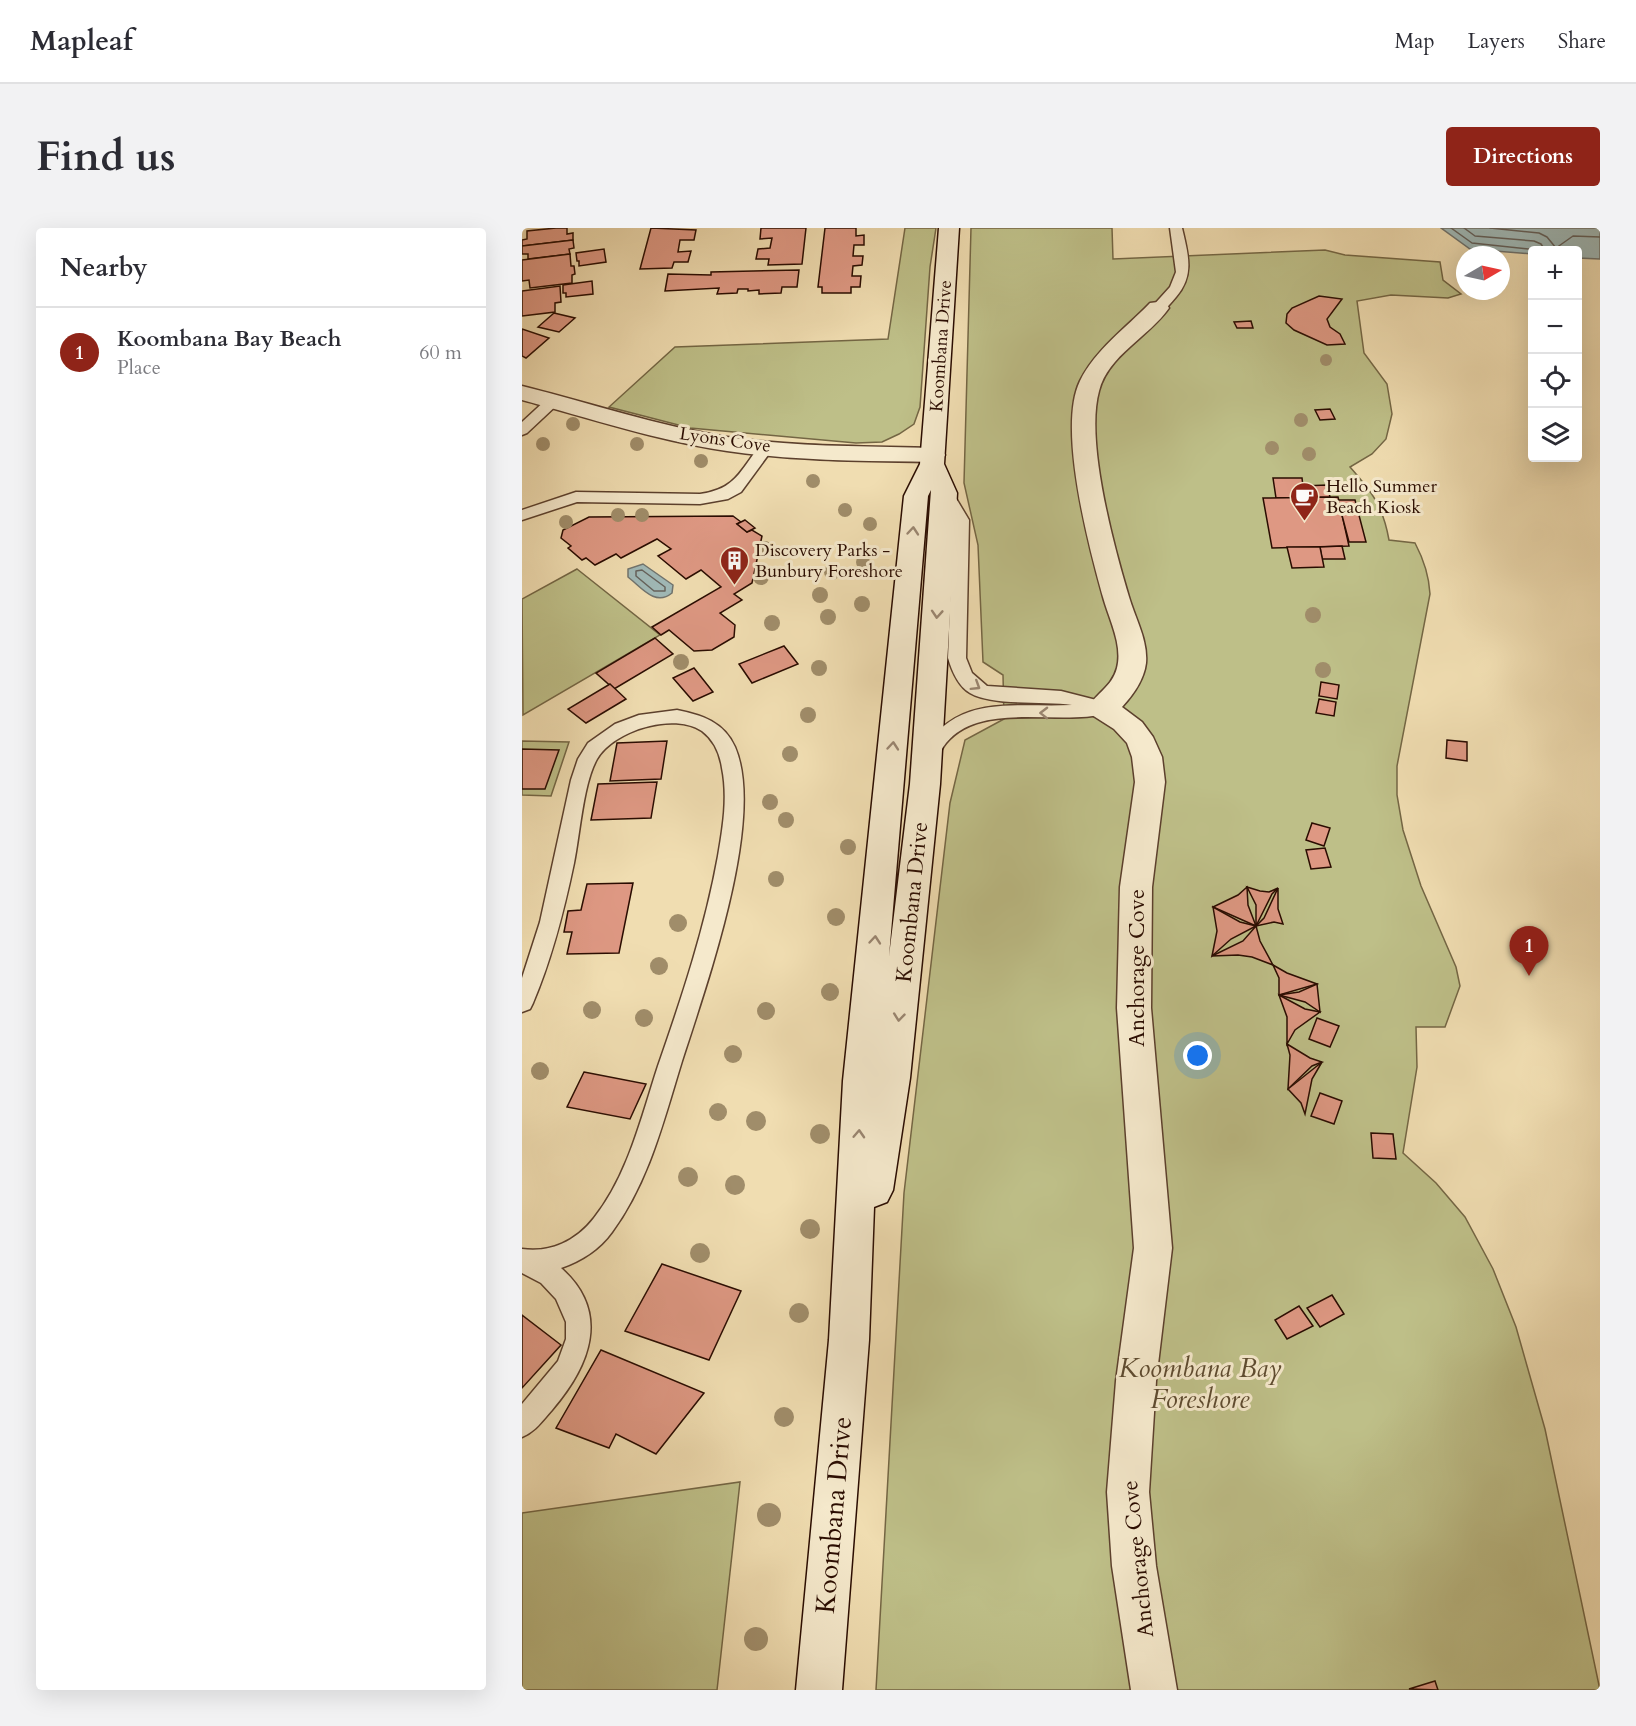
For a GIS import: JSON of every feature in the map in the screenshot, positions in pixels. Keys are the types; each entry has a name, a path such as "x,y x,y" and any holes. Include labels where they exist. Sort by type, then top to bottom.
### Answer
{"main road":[{"name":"Koombana Drive","path":"849,1340 892,1078 928,759 937,471 949,228"},
{"path":"1102,708 1115,699 1129,676 1131,651 1095,509 1084,405 1093,376 1158,308"},
{"name":"Lyons Cove","path":"522,393 686,436 728,444 846,453 937,471"},
{"name":"Koombana Drive","path":"819,1690 849,1340 861,1081 916,496 937,471"},
{"name":"Anchorage Cove","path":"1102,708 1119,719 1142,740 1150,766 1150,782 1136,887 1134,1008 1153,1248 1137,1381 1128,1492 1134,1566 1154,1690"}],"lane":[{"path":"1158,308 1173,294 1183,278 1184,271 1176,228"},
{"path":"522,430 553,401"},
{"path":"522,515 563,500 588,497 700,499 722,496 735,489 766,447"},
{"path":"937,471 962,520 957,658 968,682 980,690 996,694 1064,697 1102,708"},
{"path":"928,759 940,737 965,719 996,712 1077,713 1102,708"},
{"path":"522,1004 542,948 557,893 580,780 586,762 595,748 622,728 654,718 687,718 712,730 721,739 731,768 735,800 729,849 718,907 696,986 641,1150 621,1198 602,1227 587,1242 562,1256 525,1261"},
{"path":"522,1424 568,1369 577,1351 581,1332 579,1318 565,1288 547,1271 525,1261"}],"green space":[{"path":"905,228 936,228 930,267 920,407 914,424 899,434 882,442 856,443 690,428 609,407 675,347 888,339"},
{"name":"Koombana Bay Foreshore","path":"971,228 1112,228 1113,259 1325,250 1345,255 1440,262 1443,280 1456,290 1456,296 1448,298 1391,295 1357,301 1364,353 1387,384 1392,414 1386,439 1372,454 1350,467 1376,500 1389,540 1415,543 1426,568 1430,594 1397,766 1397,795 1403,830 1421,886 1456,967 1460,986 1445,1027 1416,1027 1417,1067 1403,1153 1436,1183 1465,1217 1493,1269 1516,1327 1545,1429 1600,1690 876,1690 904,1193 950,803 965,740 1004,719 1003,675 983,662 978,545 964,483"},
{"path":"577,569 660,635 523,715 522,599"},
{"path":"522,741 569,742 551,796 522,795"},
{"path":"740,1482 717,1690 522,1690 522,1513"}],"water":[{"path":"1441,228 1600,228 1600,259 1582,258 1582,246 1528,246 1528,254 1510,252 1510,246 1466,246"},
{"path":"643,564 673,585 672,593 666,597 654,597 628,577 628,569"}],"building":[{"path":"567,228 567,234 573,233 573,240 522,246 522,240 527,239 527,231"},
{"path":"651,228 696,230 694,240 680,240 678,252 691,251 688,262 674,262 672,268 640,269"},
{"path":"761,228 806,228 802,264 768,265 769,259 756,259 758,249 770,248 772,238 760,239"},
{"path":"825,228 856,228 856,236 864,235 864,245 854,245 853,256 863,256 862,265 853,266 852,276 861,276 860,287 851,287 851,293 822,293 822,287 818,287"},
{"path":"573,240 574,248 569,249 570,254 528,259 528,254 522,254 522,246"},
{"path":"604,249 606,262 579,266 576,253"},
{"path":"570,254 571,266 574,266 575,274 572,275 572,283 530,288 529,280 522,281 522,260"},
{"path":"799,270 797,287 782,287 781,293 759,294 759,290 738,289 737,293 717,294 719,288 665,291 668,274 711,275 711,272"},
{"path":"592,281 593,294 566,297 566,293 563,293 563,285"},
{"path":"560,286 561,302 555,303 555,312 522,316 522,291"},
{"path":"1319,296 1342,299 1327,319 1330,327 1340,334 1345,344 1327,345 1294,330 1286,323 1287,314 1292,308"},
{"path":"554,313 575,318 559,332 538,327"},
{"path":"1251,321 1253,328 1237,328 1234,322"},
{"path":"522,329 549,338 526,358 522,356"},
{"path":"1330,409 1335,419 1320,420 1315,410"},
{"path":"1273,478 1302,478 1303,486 1327,485 1330,497 1276,498"},
{"name":"Hello Summer Beach Kiosk","path":"1338,497 1349,546 1272,548 1263,498"},
{"path":"1338,500 1355,500 1366,542 1349,542"},
{"name":"Discovery Parks - Bunbury Foreshore","path":"733,516 741,522 737,524 747,532 752,530 762,536 752,583 734,594 742,600 720,613 735,625 734,637 712,650 694,651 669,630 661,635 652,627 721,587 701,570 686,579 658,556 671,549 657,539 621,558 616,554 595,565 586,558 582,560 568,548 571,546 561,538 563,530 589,517"},
{"path":"745,520 755,528 747,532 737,524"},
{"path":"1342,546 1345,559 1322,559 1320,547"},
{"path":"1287,547 1320,547 1324,567 1292,568"},
{"path":"655,638 673,654 614,689 596,673"},
{"path":"784,646 798,664 752,683 739,664"},
{"path":"694,668 713,692 693,701 673,678"},
{"path":"1321,682 1339,685 1337,699 1319,696"},
{"path":"610,684 626,699 586,723 568,709"},
{"path":"1319,699 1336,702 1334,716 1316,713"},
{"path":"1447,740 1467,742 1467,761 1446,758"},
{"path":"667,741 661,779 610,781 617,743"},
{"path":"522,749 559,750 545,789 522,789"},
{"path":"657,782 651,818 591,820 598,784"},
{"path":"1312,823 1330,828 1324,846 1306,840"},
{"path":"1325,848 1331,867 1311,869 1306,850"},
{"path":"633,883 619,953 567,954 572,932 564,932 568,911 581,910 587,884"},
{"path":"1247,887 1248,905 1256,926 1213,907 1238,895"},
{"path":"1247,887 1269,892 1278,888 1272,894 1256,926 1256,905"},
{"path":"1278,888 1278,909 1283,924 1274,922 1256,926 1264,918"},
{"path":"1213,907 1240,922 1256,926 1231,939 1212,956 1217,931"},
{"path":"1256,926 1260,941 1273,965 1252,957 1212,956 1243,941"},
{"path":"1273,965 1317,984 1279,995 1279,978"},
{"path":"1317,984 1320,1012 1305,1002 1279,995 1299,992"},
{"path":"1279,995 1305,1009 1320,1012 1295,1030 1287,1044 1287,1017"},
{"path":"1317,1018 1339,1026 1330,1047 1309,1039"},
{"path":"1287,1044 1310,1058 1322,1062 1312,1066 1288,1089 1290,1055"},
{"path":"1322,1062 1312,1079 1305,1114 1301,1103 1288,1089"},
{"path":"584,1072 646,1084 630,1119 567,1107"},
{"path":"1320,1093 1342,1101 1334,1124 1311,1116"},
{"path":"1371,1133 1393,1134 1396,1159 1373,1158"},
{"path":"662,1264 741,1291 709,1360 625,1331"},
{"path":"1332,1295 1344,1314 1320,1327 1307,1308"},
{"path":"1299,1306 1313,1326 1287,1339 1275,1320"},
{"path":"522,1315 561,1345 522,1388"},
{"path":"601,1350 704,1393 656,1454 616,1434 609,1448 556,1428"},
{"path":"1435,1681 1438,1690 1409,1689"}],"place":[{"name":"Hello Summer Beach Kiosk","path":"1305,522"},
{"name":"Discovery Parks - Bunbury Foreshore","path":"734,586"},
{"name":"Koombana Bay Beach","path":"1529,976"}]}
